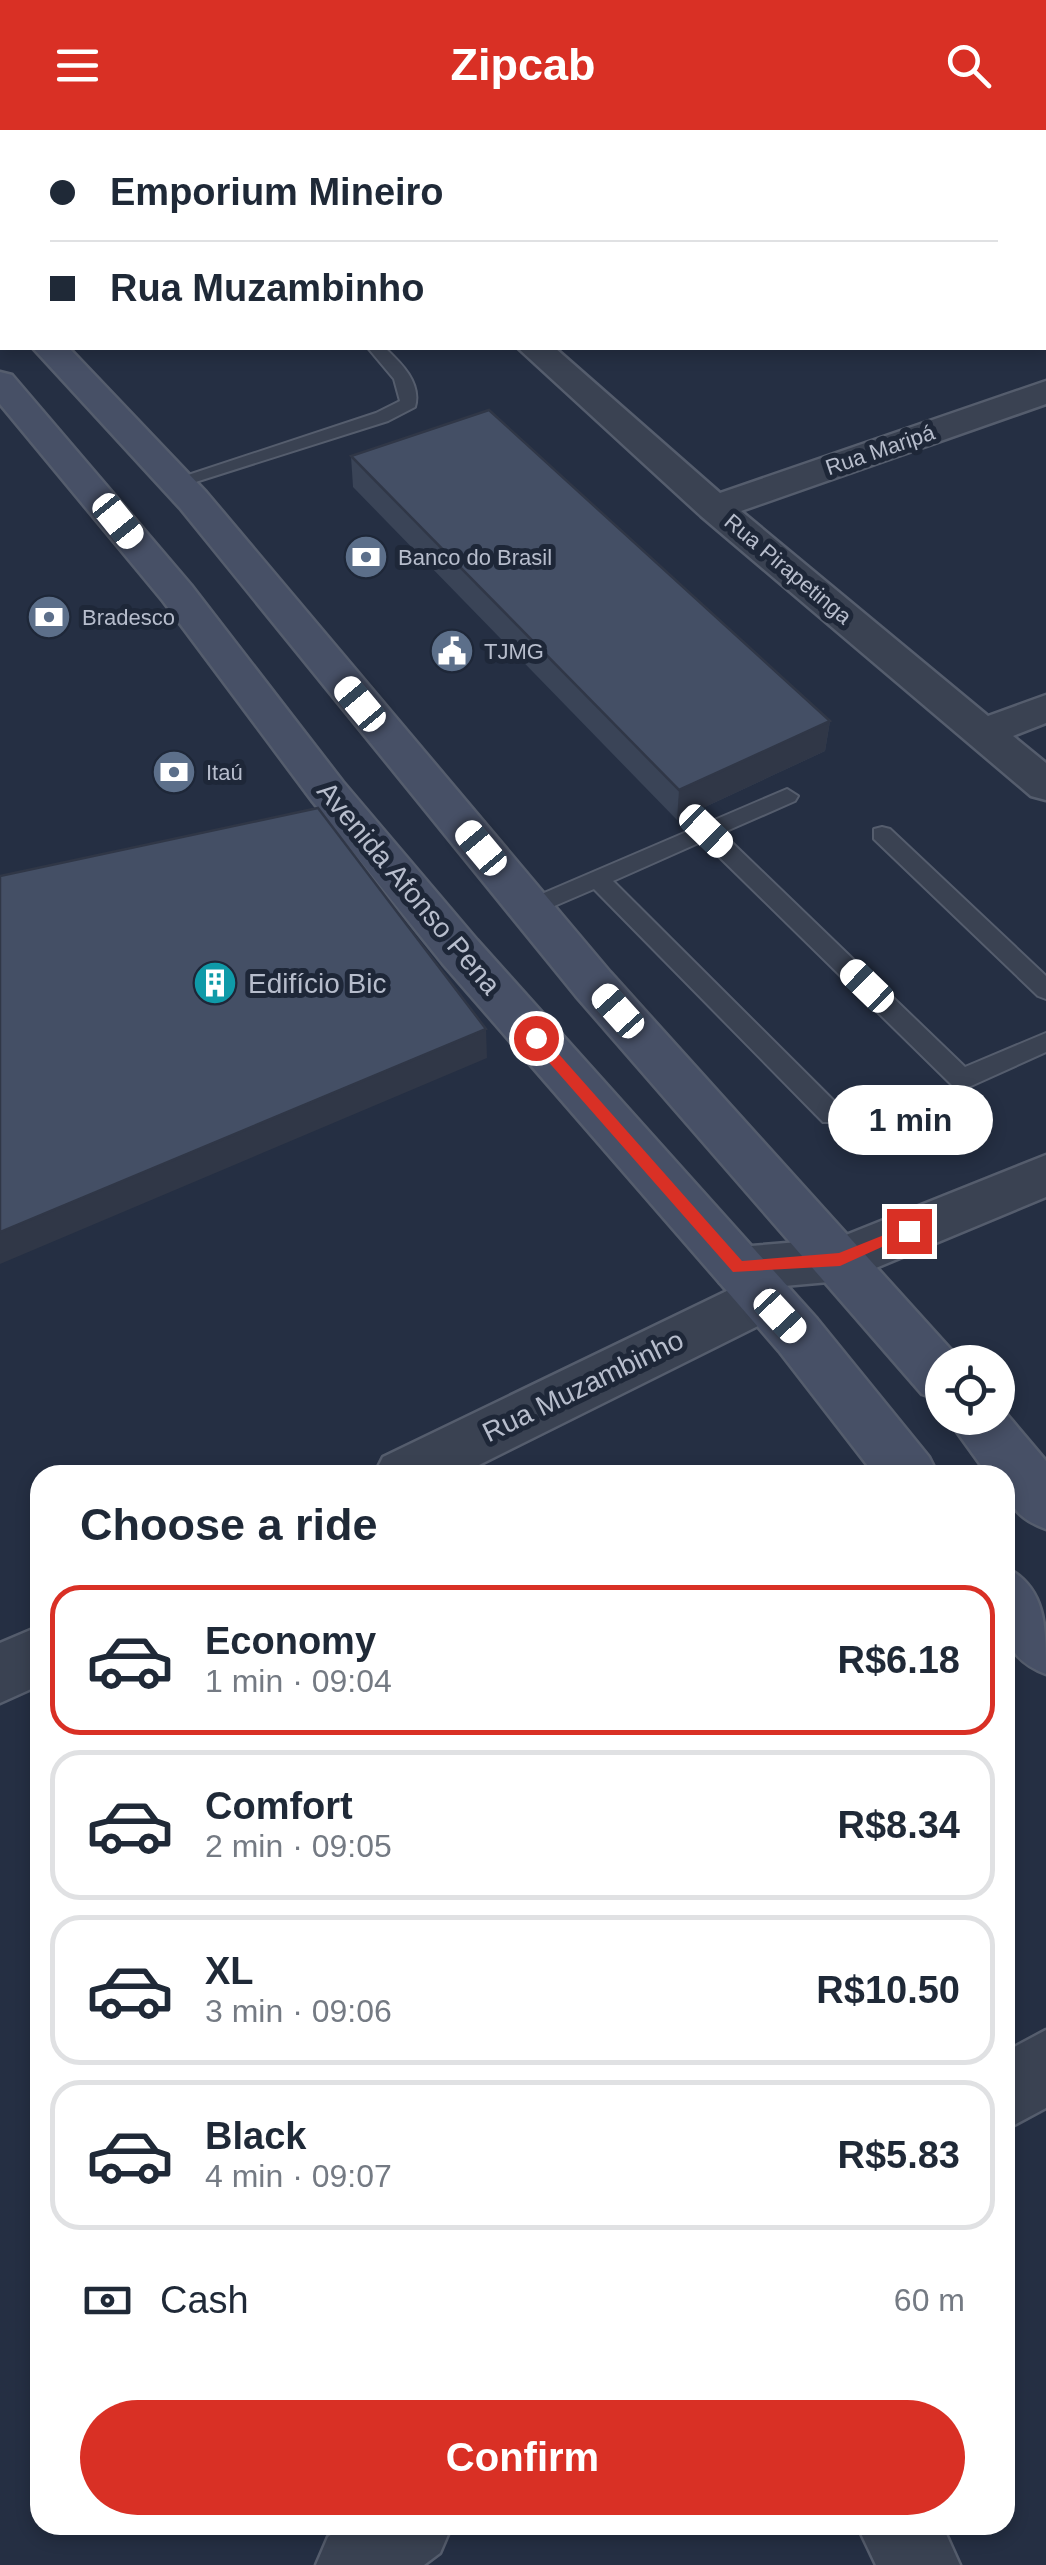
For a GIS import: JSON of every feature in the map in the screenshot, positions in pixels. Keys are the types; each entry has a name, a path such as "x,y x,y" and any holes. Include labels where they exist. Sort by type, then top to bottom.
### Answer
{"main road":[{"path":"52,350 184,491 531,908 925,1358"},
{"name":"Avenida Afonso Pena","path":"0,382 118,521 322,810 460,952 751,1283 902,1465"},
{"path":"118,521 184,491"},
{"path":"989,1435 1014,1465"},
{"path":"1015,1466 1046,1503"},
{"path":"1015,1607 1046,1646"}],"street":[{"name":"Rua Pirapetinga","path":"537,350 714,508 1046,786"},
{"name":"Rua Maripá","path":"714,508 1046,392"},
{"path":"985,732 1046,708"},
{"name":"Rua Muzambinho","path":"421,1465 751,1283 840,1260 1046,1174"},
{"path":"0,1674 30,1659"},
{"path":"1015,2088 1046,2065"},
{"path":"356,2565 398,2535"},
{"path":"903,2535 920,2565"}],"lane":[{"path":"184,491 409,403 410,392 401,376 378,350"},
{"path":"531,908 786,796"},
{"path":"706,831 962,1079 1046,1042"},
{"path":"882,834 1046,990"},
{"path":"598,879 832,1115"}],"building":[{"path":"489,410 830,721 679,790 351,456"},
{"name":"Edifício Bic","path":"318,808 486,1029 0,1232 0,876"}],"place":[{"name":"Banco do Brasil","path":"366,557"},
{"name":"Bradesco","path":"49,617"},
{"name":"TJMG","path":"452,651"},
{"name":"Itaú","path":"174,772"},
{"name":"Edifício Bic","path":"215,983"}],"route":[{"path":"536,1038 739,1268 840,1260 909,1231"}]}
